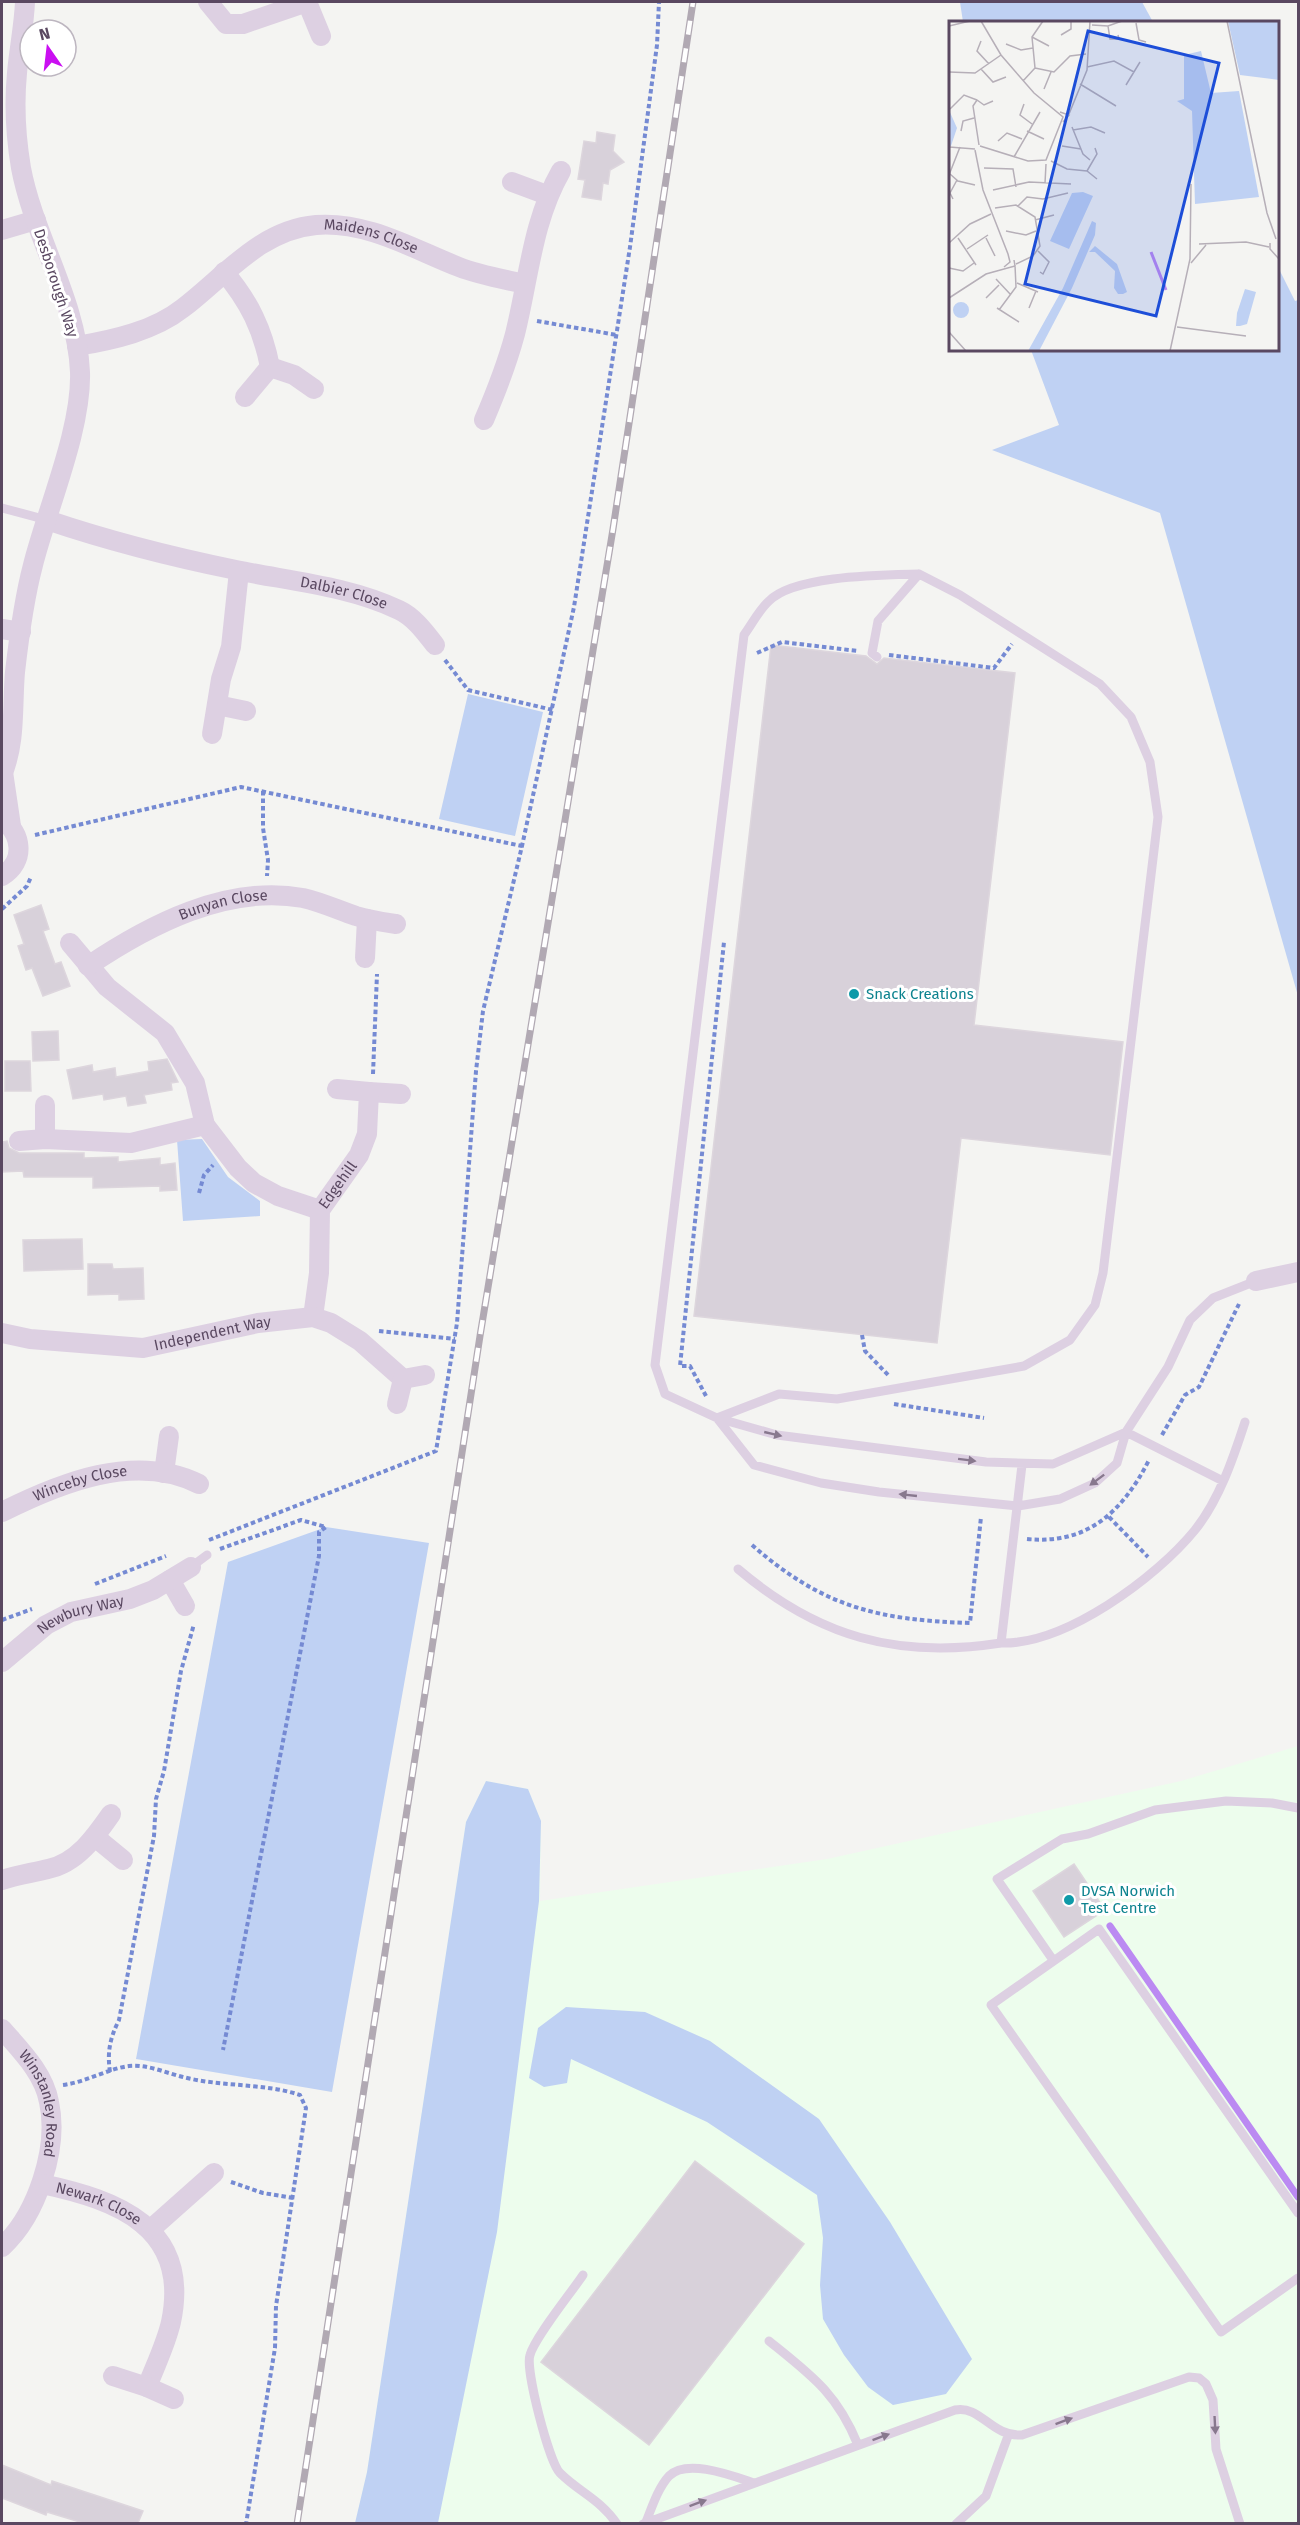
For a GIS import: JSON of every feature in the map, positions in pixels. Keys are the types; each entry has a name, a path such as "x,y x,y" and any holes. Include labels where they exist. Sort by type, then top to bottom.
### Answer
{"street":[{"name":"Desborough Way","path":"2,876 13,866 19,853 18,838 6,823 2,773 15,711 15,674 11,630 33,566 76,416 80,373 77,346 67,308 36,220 21,168 16,122 17,74 25,2"},
{"path":"208,2 226,24 243,24 307,2 321,36"},
{"path":"484,420 501,377 518,318 533,244 547,195 561,171"},
{"path":"512,182 547,195"},
{"path":"2,230 36,220"},
{"name":"Maidens Close","path":"77,346 156,325 183,309 224,272 271,239 289,230 317,225 351,227 393,238 461,268 525,284"},
{"path":"224,272 242,293 255,314 270,367"},
{"path":"270,367 294,375 314,389"},
{"path":"244,397 270,367"},
{"name":"Dalbier Close","path":"46,520 168,556 239,571 276,576 400,610 417,623 435,645"},
{"path":"212,734 231,647 239,571"},
{"path":"217,705 246,711"},
{"name":"Bunyan Close","path":"88,966 148,930 184,914 249,896 304,898 367,919 396,924"},
{"path":"365,958 367,919"},
{"path":"70,944 107,987 165,1032 195,1083 205,1125 225,1154 254,1183 278,1196 320,1210"},
{"path":"337,1089 401,1094"},
{"name":"Edgehill","path":"313,1317 319,1273 320,1210 359,1155 367,1134 369,1092"},
{"path":"45,1105 45,1139"},
{"path":"19,1141 45,1139 131,1143 205,1125"},
{"path":"1256,1281 1299,1272"},
{"name":"Independent Way","path":"2,1333 30,1340 143,1348 258,1323 313,1317 331,1323 360,1341 403,1379"},
{"path":"397,1404 403,1379 425,1375"},
{"path":"164,1473 169,1436"},
{"name":"Winceby Close","path":"2,1512 65,1483 96,1474 164,1473 185,1477 199,1484"},
{"name":"Newbury Way","path":"2,1662 46,1625 71,1612 130,1599 170,1580 199,1561"},
{"path":"170,1580 190,1613"},
{"path":"2,1880 23,1873 50,1869 72,1860 95,1837 111,1814"},
{"path":"95,1837 123,1860"},
{"name":"Winstanley Road","path":"2,2029 32,2064 50,2101 52,2136 42,2184 27,2211 2,2247"},
{"name":"Newark Close","path":"152,2229 214,2173"},
{"name":"Newark Close","path":"42,2184 80,2192 130,2213 152,2229 170,2262 174,2292 171,2322 147,2387"},
{"path":"113,2376 174,2399"}],"lane":[{"path":"2,508 46,520"},
{"path":"874,655 878,621 919,574"},
{"path":"717,1418 779,1394 837,1399 1024,1366 1070,1340 1095,1305 1105,1261 1158,817 1150,762 1131,717 1100,684 1019,635 960,595 919,574 868,576 806,583 770,599 744,635 655,1365 665,1394 717,1418 777,1435 1022,1465 1053,1464 1126,1432"},
{"path":"717,1418 754,1465 821,1483 1018,1506 1060,1499 1095,1484 1117,1463 1126,1432 1168,1367 1190,1320 1213,1298 1256,1281"},
{"path":"738,1569 768,1594 843,1633 892,1645 931,1650 963,1648 1045,1634 1077,1622 1119,1597 1157,1568 1196,1529 1223,1481 1245,1422"},
{"path":"1126,1432 1223,1481"},
{"path":"1001,1643 1022,1465"},
{"path":"1053,1960 997,1879 1028,1858 1062,1839 1088,1834 1155,1810 1226,1802 1272,1803 1299,1808"},
{"path":"1299,2213 1099,1929 991,2005 1221,2332 1299,2278"},
{"path":"583,2275 529,2355 531,2378 549,2457 558,2472 606,2507 617,2523"},
{"path":"769,2341 830,2394 847,2417 858,2445"},
{"path":"644,2523 964,2409 972,2411 1008,2436 1022,2435 1176,2380 1199,2378 1206,2384 1213,2400 1216,2449 1240,2523"},
{"path":"956,2523 986,2496 1008,2436"},
{"path":"644,2523 667,2478 675,2471 692,2469 721,2472 754,2483"}],"path":[{"path":"199,1561 203,1542 436,1452 454,1339 483,1011 553,710 574,607 617,335 655,57 658,2"},
{"path":"518,318 617,335"},
{"path":"754,655 782,642 994,669 1019,635"},
{"path":"435,645 468,690 476,694 553,710"},
{"path":"34,835 241,787 522,846"},
{"path":"263,791 263,828 268,860 266,895"},
{"path":"717,1418 690,1366 680,1366 724,939"},
{"path":"365,958 377,967 373,1082 369,1092"},
{"path":"199,1193 204,1175 225,1154"},
{"path":"360,1341 375,1330 454,1339"},
{"path":"752,1545 793,1578 862,1611 916,1621 970,1623 982,1502"},
{"path":"1108,1517 1157,1568"},
{"path":"199,1561 302,1520 326,1527 319,1532 319,1556 223,2050"},
{"path":"85,1588 171,1555"},
{"path":"2,1620 42,1604"},
{"path":"110,2072 107,2054 111,2036 119,2020 154,1836 156,1799 164,1771 190,1613"},
{"path":"45,2091 85,2082 129,2066 150,2068 222,2086 284,2090 300,2095 306,2108 276,2306 274,2358 246,2523"},
{"path":"238,2186 293,2198"}],"shaded area":[{"path":"960,2 1142,2 1152,21 963,21"},
{"path":"1279,269 1295,301 1298,300 1298,996 1160,513 992,450 1059,425 1031,351 1279,351"},
{"path":"468,694 543,712 515,836 439,819"},
{"path":"202,1139 228,1177 260,1201 260,1216 183,1221 177,1140"},
{"path":"326,1527 429,1543 332,2092 136,2059 228,1562"},
{"path":"1298,1746 1298,2523 355,2524 367,2472 466,1822 486,1781 528,1789 541,1821 540,1901 827,1859 1181,1781"},
{"path":"486,1781 528,1789 541,1821 539,1901 497,2232 438,2523 355,2523 367,2472 466,1822"},
{"path":"566,2007 645,2012 710,2041 819,2119 890,2222 972,2359 946,2394 893,2405 868,2387 844,2355 823,2319 820,2285 823,2238 817,2195 707,2122 571,2059 567,2083 544,2087 529,2078 538,2028"}],"building":[{"path":"597,132 615,135 613,151 624,162 610,170 608,184 603,183 601,200 582,197 585,180 578,179 584,141 596,143"},
{"name":"Snack Creations","path":"771,645 866,656 877,664 884,658 1015,673 974,1025 1123,1042 1110,1155 961,1138 937,1343 694,1316"},
{"path":"41,905 49,929 43,931 55,964 61,962 70,986 43,996 32,968 26,970 18,946 24,944 14,915"},
{"path":"58,1031 59,1060 33,1061 32,1032"},
{"path":"167,1059 178,1082 171,1083 172,1090 144,1095 146,1103 128,1106 126,1096 104,1100 103,1094 73,1099 67,1070 92,1065 93,1072 115,1068 116,1077 149,1071 148,1062"},
{"path":"5,1061 30,1061 31,1091 5,1091"},
{"path":"7,1141 9,1148 19,1153 84,1153 84,1158 118,1157 118,1162 160,1158 160,1165 175,1163 177,1190 160,1191 160,1186 93,1188 93,1177 24,1177 23,1171 2,1172 2,1142"},
{"path":"82,1239 83,1269 24,1271 23,1240"},
{"path":"88,1264 112,1264 113,1269 143,1268 144,1299 119,1300 119,1294 88,1295"},
{"name":"DVSA Norwich Test Centre","path":"1074,1864 1105,1910 1064,1937 1033,1891"},
{"path":"695,2161 804,2244 649,2445 541,2362"},
{"path":"2,2465 51,2485 52,2481 143,2511 138,2523 83,2523 47,2512 46,2515 2,2498"}],"waterway":[{"path":"1110,1926 1298,2197"}],"railway":[{"path":"297,2524 480,1336 613,529 693,2"}],"place":[{"name":"Snack Creations","path":"854,994"},
{"name":"DVSA Norwich Test Centre","path":"1069,1900"}]}
